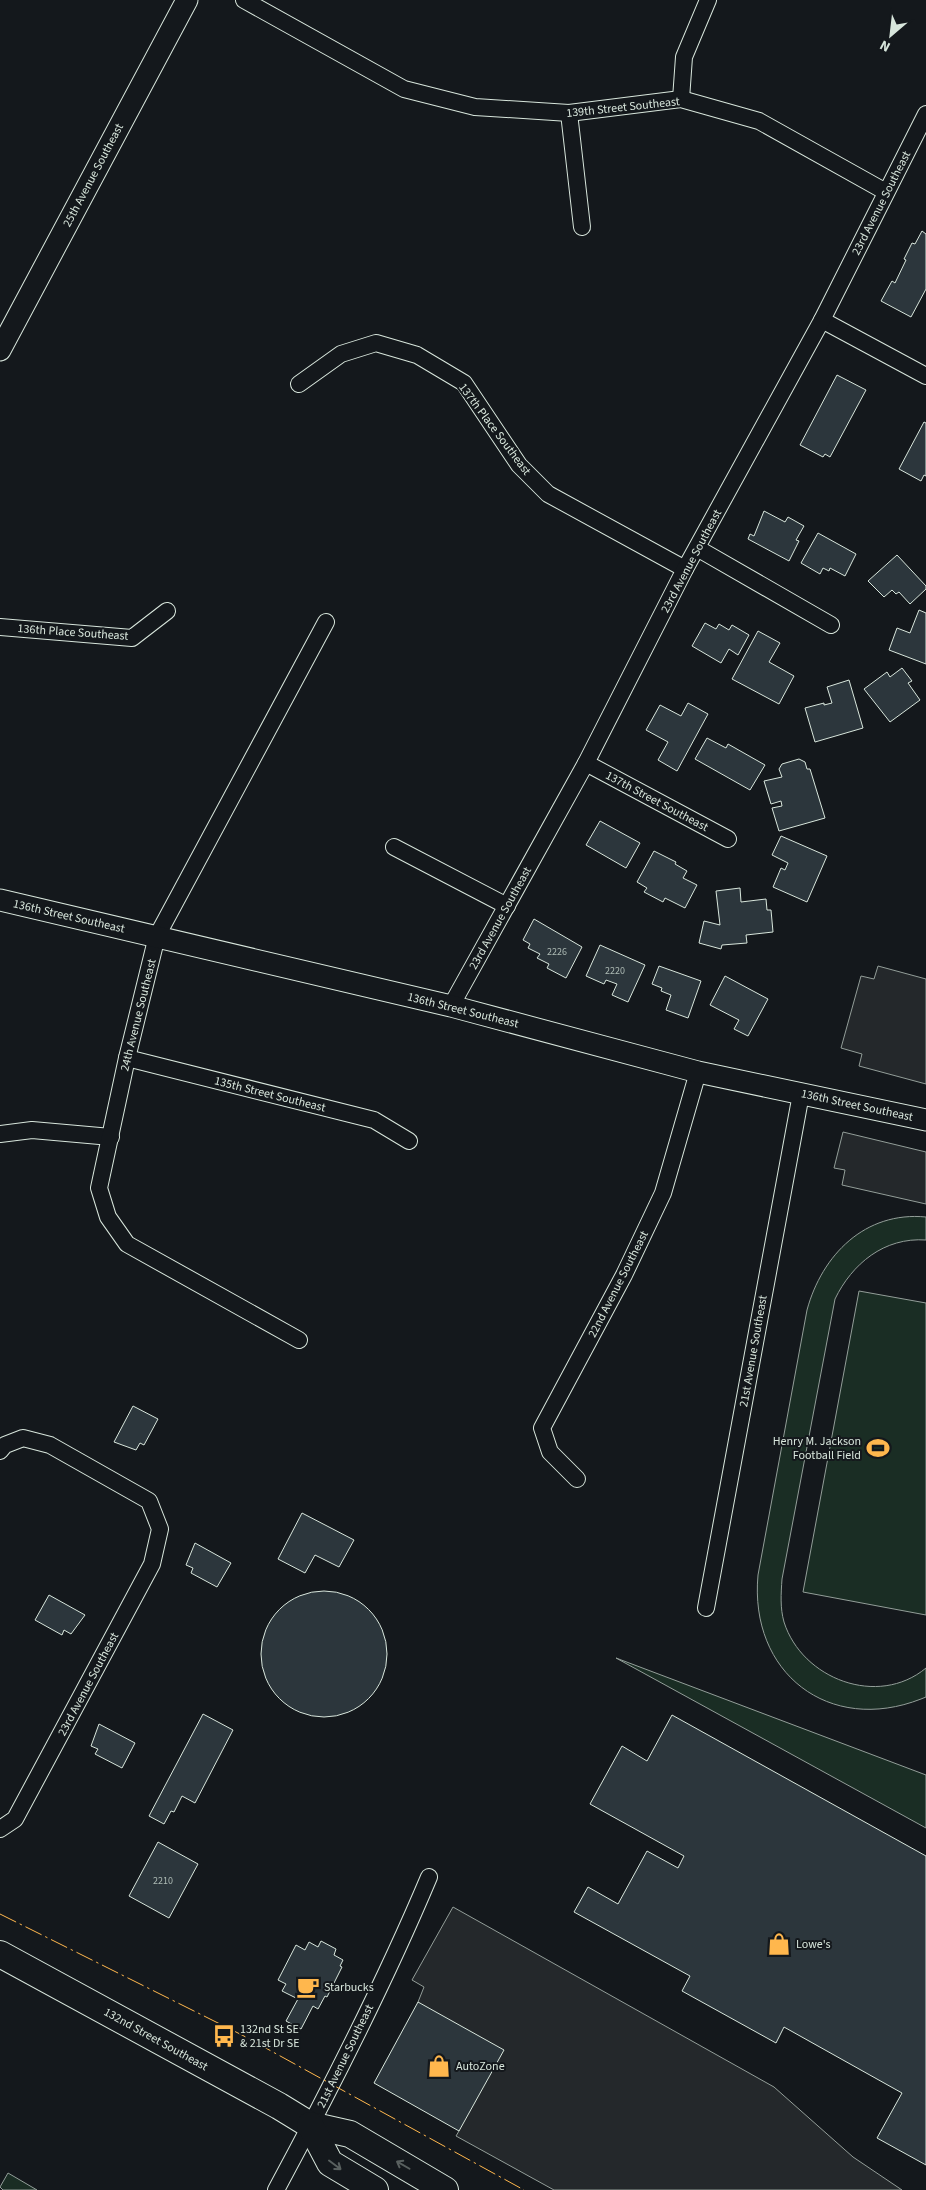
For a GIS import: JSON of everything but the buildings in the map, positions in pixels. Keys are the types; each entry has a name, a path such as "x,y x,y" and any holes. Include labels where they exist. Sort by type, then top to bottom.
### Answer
{"main road":[{"name":"132nd Street Southeast","path":"0,1954 279,2106 310,2126 350,2134 445,2190"},
{"name":"132nd Street Southeast","path":"310,2126 330,2164 375,2190"}],"street":[{"name":"25th Avenue Southeast","path":"0,350 187,0"},
{"name":"139th Street Southeast","path":"244,0 404,89 475,106 569,113 681,99 759,121 886,192"},
{"path":"681,99 684,57 708,0"},
{"path":"569,113 582,227"},
{"name":"23rd Avenue Southeast","path":"451,1006 586,763 685,569 822,320 926,114"},
{"path":"822,320 926,376"},
{"name":"137th Place Southeast","path":"299,384 341,354 376,343 417,355 464,383 519,464 548,494 685,569"},
{"path":"697,548 831,625"},
{"name":"136th Place Southeast","path":"0,627 132,638 167,611"},
{"name":"24th Avenue Southeast","path":"299,1340 127,1244 108,1217 99,1188 127,1058 157,936 326,622"},
{"name":"137th Street Southeast","path":"586,763 728,839"},
{"path":"394,847 506,906"},
{"name":"136th Street Southeast","path":"0,900 451,1006 698,1072 926,1120"},
{"name":"135th Street Southeast","path":"127,1058 374,1120 409,1141"},
{"name":"22nd Avenue Southeast","path":"577,1480 550,1452 542,1428 624,1275 663,1193 698,1072"},
{"name":"21st Avenue Southeast","path":"706,1608 801,1094"},
{"path":"0,1134 32,1130 111,1137"},
{"name":"23rd Avenue Southeast","path":"0,1451 5,1445 23,1438 50,1445 149,1502 160,1529 152,1564 15,1819 0,1829"},
{"name":"21st Avenue Southeast","path":"276,2190 310,2126 397,1949 430,1877"}],"green space":[{"path":"904,1217 926,1217 926,1240 896,1243 871,1255 850,1275 835,1299 782,1579 781,1606 784,1622 793,1642 807,1659 824,1672 844,1681 865,1686 886,1686 907,1680 926,1668 926,1697 887,1708 855,1709 827,1701 802,1687 781,1667 767,1641 759,1610 758,1575 807,1310 814,1290 823,1271 835,1255 865,1229 884,1221"},
{"name":"Henry M. Jackson Football Field","path":"859,1291 926,1303 926,1615 803,1592"},
{"path":"616,1658 926,1775 926,1828"},
{"path":"8,2173 37,2190 3,2190 0,2187"}],"shaded area":[{"path":"878,966 926,979 926,1084 859,1066 862,1054 841,1048 861,976 874,979"},
{"path":"843,1132 926,1152 926,1204 842,1185 845,1170 834,1168"},
{"path":"453,1907 774,2087 853,2157 902,2190 554,2190 456,2136 459,2131 418,2002 424,1987 412,1980"}],"power":[{"path":"0,1914 242,2035 524,2190"}],"place":[{"name":"Henry M. Jackson Football Field","path":"878,1448"},
{"name":"Lowe's","path":"779,1944"},
{"name":"Starbucks","path":"308,1987"},
{"name":"132nd St SE & 21st Dr SE","path":"224,2036"},
{"name":"AutoZone","path":"439,2066"}]}
